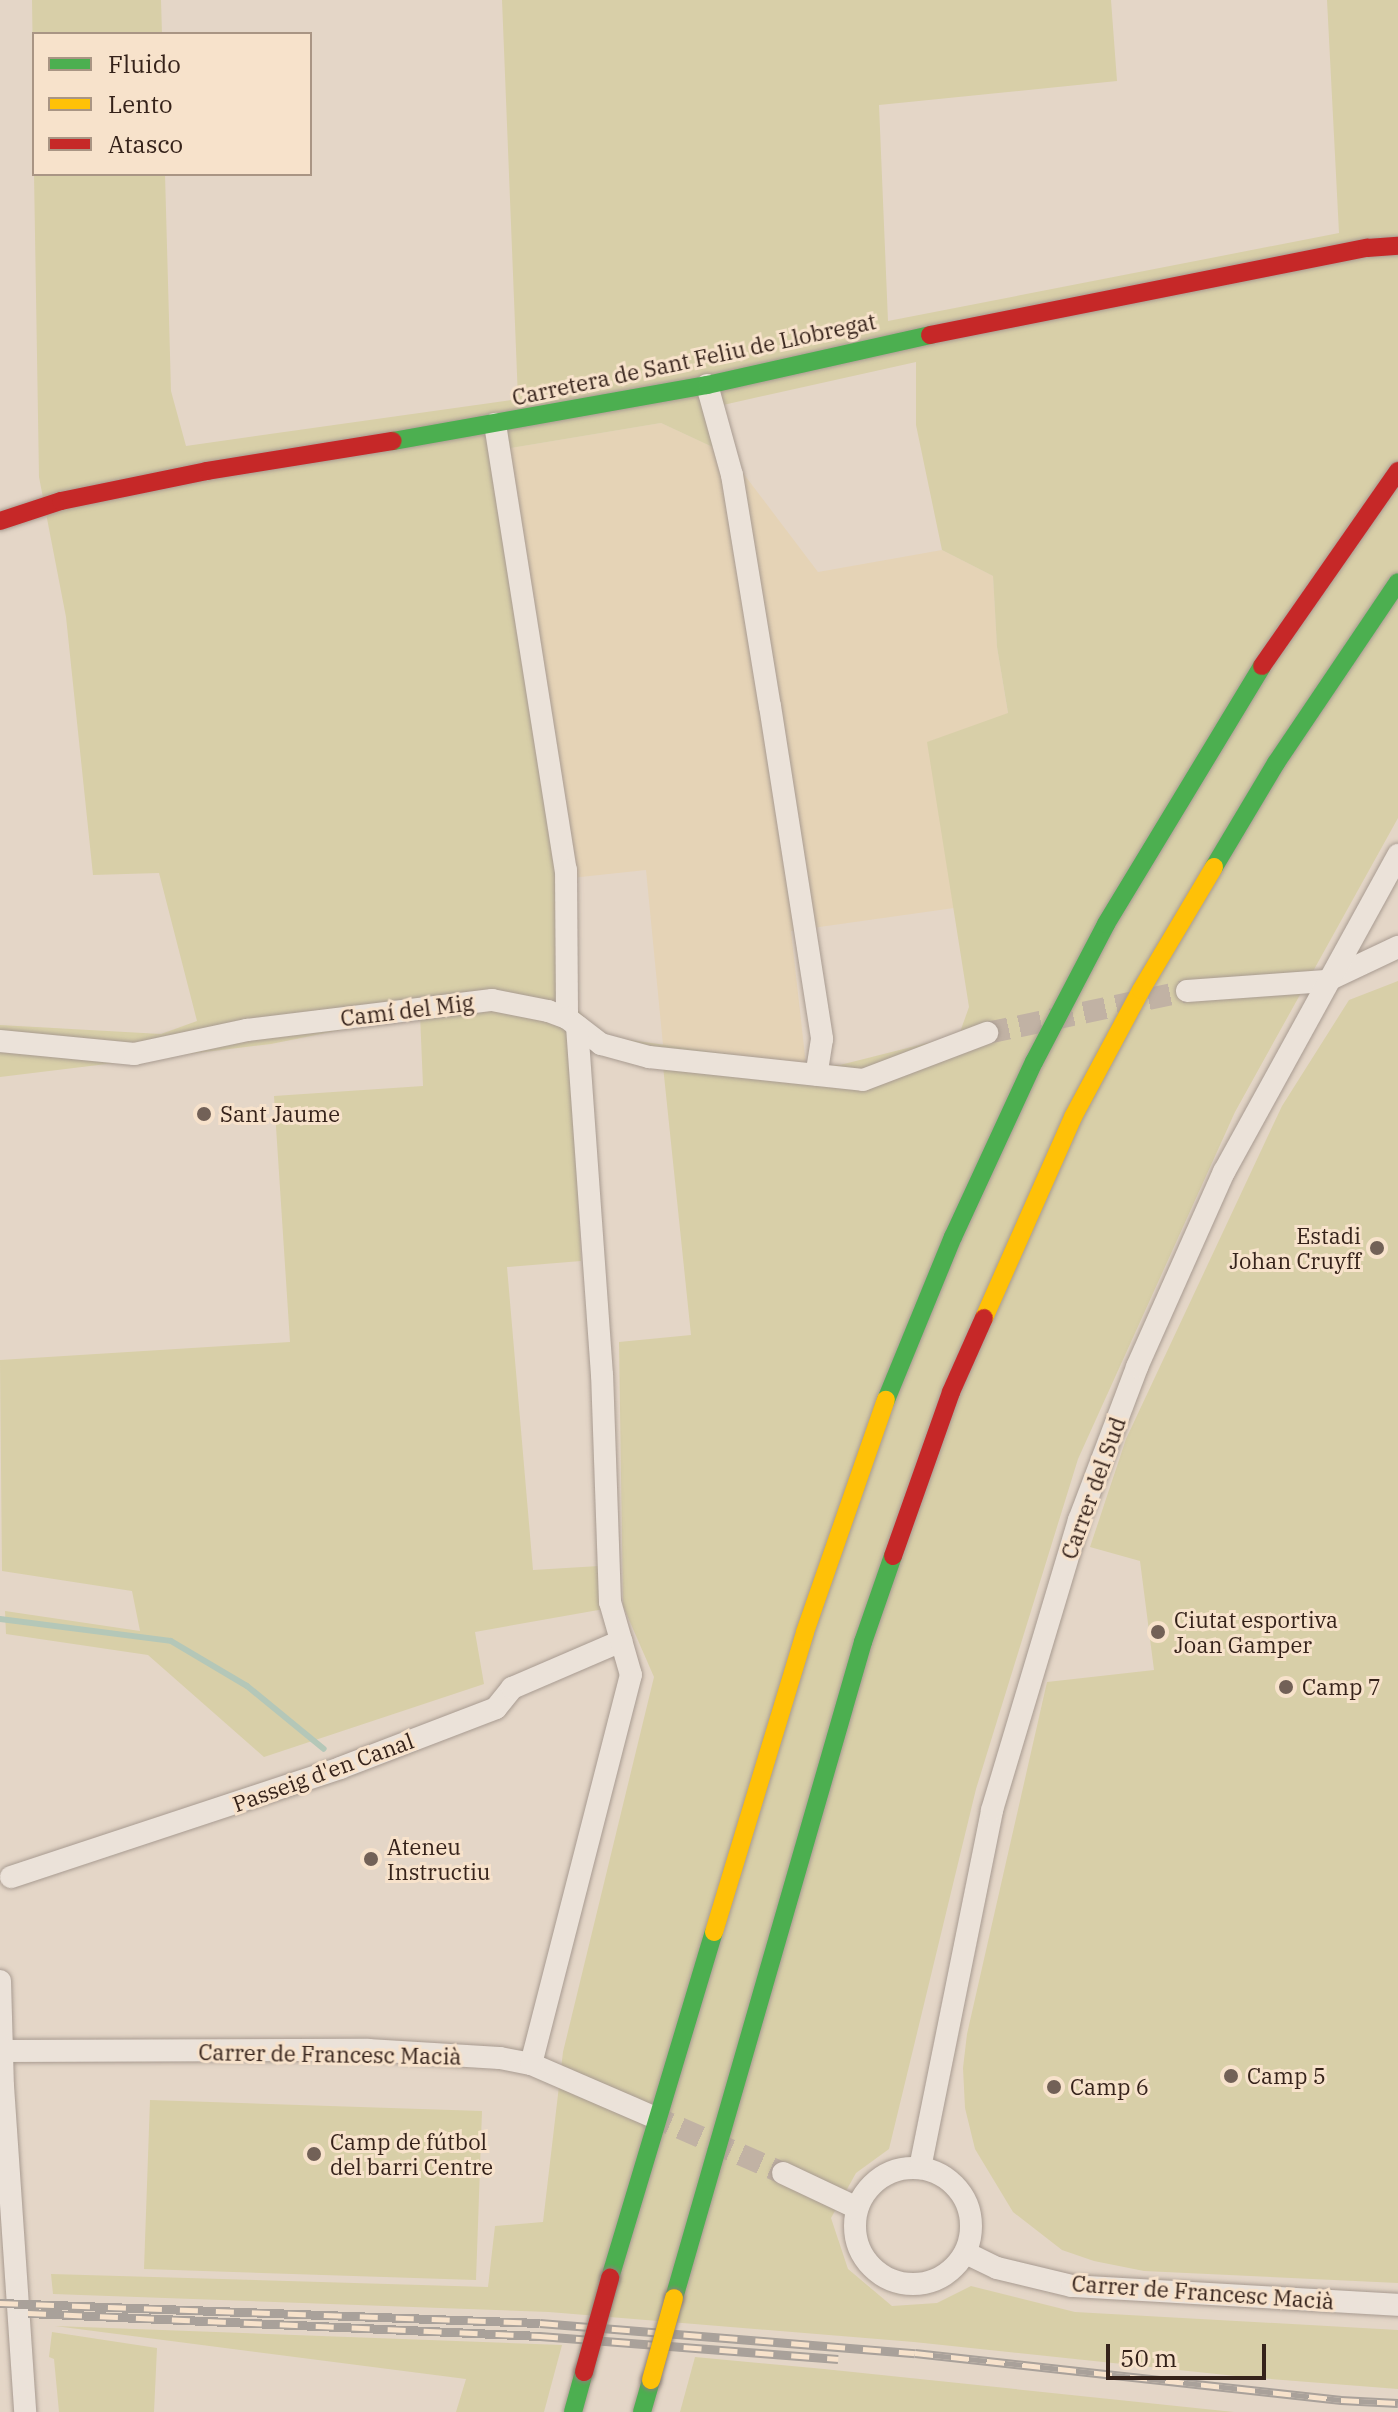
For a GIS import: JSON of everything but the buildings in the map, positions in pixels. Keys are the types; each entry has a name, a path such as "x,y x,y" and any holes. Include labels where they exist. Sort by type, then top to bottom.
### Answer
{"main road":[{"name":"Carretera de Sant Feliu de Llobregat","path":"0,521 61,501 207,471 495,424 707,385 996,320 1354,251 1398,246"},
{"path":"573,2412 610,2278 805,1632 881,1411 953,1237 1034,1062 1106,924 1268,656 1398,471"},
{"path":"642,2412 858,1657 963,1364 1073,1117 1141,990 1276,763 1398,582"}],"street":[{"path":"707,385 732,475 770,706 822,1039 816,1075"},
{"path":"495,424 566,870 572,1022 602,1375 610,1602 631,1675 531,2064"},
{"name":"Carrer del Sud","path":"920,2168 992,1810 1075,1533 1137,1367 1224,1172 1326,981 1398,855"},
{"path":"1360,920 1379,941 1396,947"},
{"path":"1187,991 1326,981 1396,947"},
{"name":"Camí del Mig","path":"0,1041 134,1054 247,1030 492,1000 572,1022 601,1044 649,1057 863,1080 987,1033"},
{"name":"Passeig d'en Canal","path":"11,1877 340,1768 496,1708 512,1688 621,1641"},
{"path":"0,1981 0,2052 25,2412"},
{"name":"Carrer de Francesc Macià","path":"0,2052 368,2050 500,2058 531,2064 649,2115"},
{"path":"920,2168 943,2176 964,2197 970,2212 971,2235 966,2253 951,2272 919,2285 890,2280 873,2269 859,2249 855,2228 857,2208 872,2185 896,2170 920,2168"},
{"path":"783,2173 857,2208"},
{"name":"Carrer de Francesc Macià","path":"966,2253 997,2268 1072,2286 1398,2305"}],"shaded area":[{"path":"32,0 161,0 162,32 32,32"},
{"path":"502,0 1111,0 1117,81 879,105 888,321 1339,233 1327,0 1398,0 1398,818 1235,1112 1078,1459 976,1789 889,2149 856,2173 831,2218 848,2269 892,2306 937,2303 971,2286 1075,2312 1398,2330 1398,2389 1245,2377 914,2342 549,2312 53,2294 51,2274 488,2287 495,2226 543,2222 563,2052 654,1677 623,1606 619,1342 691,1335 663,1066 571,1044 581,1261 507,1267 533,1570 599,1566 604,1609 475,1632 484,1684 264,1757 148,1655 6,1634 5,1611 140,1631 132,1591 2,1571 0,1360 290,1342 274,1096 423,1086 420,1014 271,1044 0,1077 0,1025 161,1034 197,1021 159,873 93,875 66,617 39,477 34,176 165,176 171,391 186,446 518,399","holes":["916,362 916,425 942,550 993,576 997,647 1008,713 927,742 969,1007 959,1035 840,1065 806,1065 602,1036 573,1005 505,449 661,423 719,450 723,405"]},
{"path":"661,423 719,450 740,469 818,572 942,550 993,576 997,647 1008,714 928,742 954,908 791,931 806,1065 663,1045 646,870 571,878 505,449"},
{"path":"1398,981 1398,2283 1144,2271 1094,2261 1062,2250 1013,2212 975,2149 965,2108 963,2068 967,2034 1047,1682 1154,1670 1140,1561 1090,1547 1126,1439 1282,1106 1349,1000"},
{"name":"Camp de fútbol del barri Centre","path":"150,2100 482,2111 476,2280 144,2269"},
{"path":"55,2326 562,2345 544,2412 456,2412 466,2379"},
{"path":"52,2332 157,2348 154,2412 59,2412 54,2359 49,2357"},
{"path":"695,2357 824,2369 1234,2412 680,2412"}],"waterway":[{"path":"0,1619 171,1641 247,1686 324,1749"}],"tunnel":[{"path":"987,1033 1187,991"},
{"path":"650,2115 783,2173"}],"railway":[{"path":"0,2303 540,2323 915,2353 1341,2400 1398,2403"},
{"path":"28,2313 540,2336 838,2359"}],"traffic: fast":[{"path":"393,441 707,385 930,335"},
{"path":"1214,867 1276,763 1398,582"},
{"path":"886,1400 953,1237 1034,1062 1106,924 1262,666"},
{"path":"674,2298 863,1642 893,1556"},
{"path":"610,2278 714,1932"},
{"path":"573,2412 584,2372"},
{"path":"642,2412 651,2380"}],"traffic: slow":[{"path":"984,1318 1073,1117 1141,990 1214,867"},
{"path":"714,1932 805,1632 886,1400"},
{"path":"651,2380 674,2298"}],"traffic: jam":[{"path":"930,335 1367,248 1398,246"},
{"path":"0,521 61,501 207,471 393,441"},
{"path":"1262,666 1398,471"},
{"path":"893,1556 951,1392 984,1318"},
{"path":"584,2372 610,2278"}],"place":[{"name":"Sant Jaume","path":"204,1114"},
{"name":"Estadi Johan Cruyff","path":"1377,1248"},
{"name":"Ciutat esportiva Joan Gamper","path":"1158,1632"},
{"name":"Camp 7","path":"1286,1687"},
{"name":"Ateneu Instructiu","path":"371,1859"},
{"name":"Camp 5","path":"1231,2076"},
{"name":"Camp 6","path":"1054,2087"},
{"name":"Camp de fútbol del barri Centre","path":"314,2154"}]}
